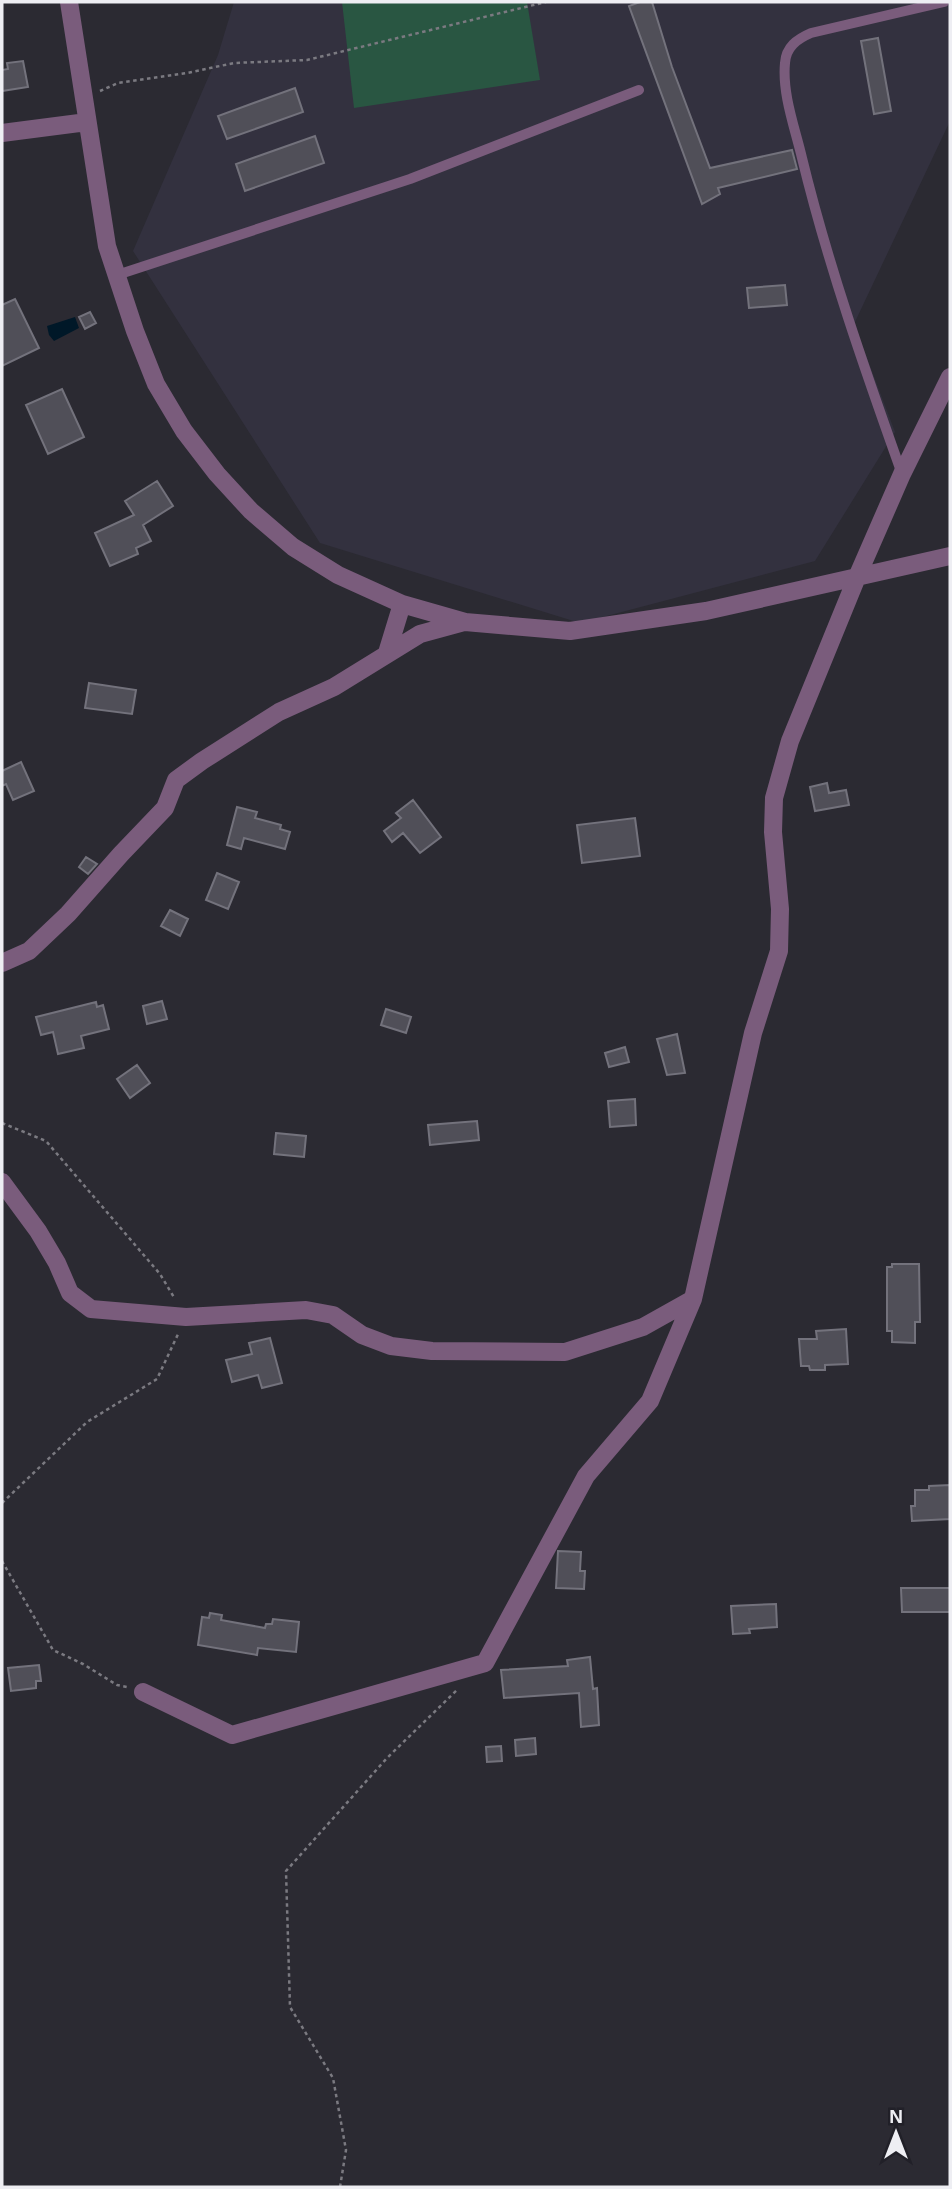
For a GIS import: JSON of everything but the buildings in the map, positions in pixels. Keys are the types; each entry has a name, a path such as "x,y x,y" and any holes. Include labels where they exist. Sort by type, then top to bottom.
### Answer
{"street":[{"path":"69,2 107,246 156,384 184,431 217,474 251,511 293,547 338,575 402,604 465,622 570,631 706,611 950,556"},
{"path":"2,133 87,122"},
{"path":"143,1692 232,1734 485,1663 586,1476 650,1401 693,1299 753,1033 779,951 780,909 773,832 774,797 790,741 856,577 902,474 950,377"},
{"path":"387,653 402,604"},
{"path":"2,963 29,951 68,914 165,808 176,780 279,712 334,687 420,635 465,622"},
{"path":"2,1182 38,1231 57,1263 70,1293 91,1309 186,1317 306,1310 333,1315 362,1335 391,1346 432,1351 565,1352 643,1327 693,1299"}],"lane":[{"path":"902,474 819,226 785,88 785,62 789,49 798,39 811,33 944,2"},
{"path":"117,275 410,178 639,90"}],"path":[{"path":"84,99 118,83 234,63 307,60 546,2"},
{"path":"2,1562 53,1650 83,1664 117,1685 143,1692"},
{"path":"340,2187 346,2150 333,2078 290,2007 286,1871 387,1758 466,1682"}],"shaded area":[{"path":"234,2 950,2 950,121 854,324 895,432 815,561 580,623 320,543 133,251 218,55"}],"green space":[{"path":"342,2 527,2 540,80 354,108"}],"water":[{"path":"75,317 79,328 54,341 47,326"}]}
